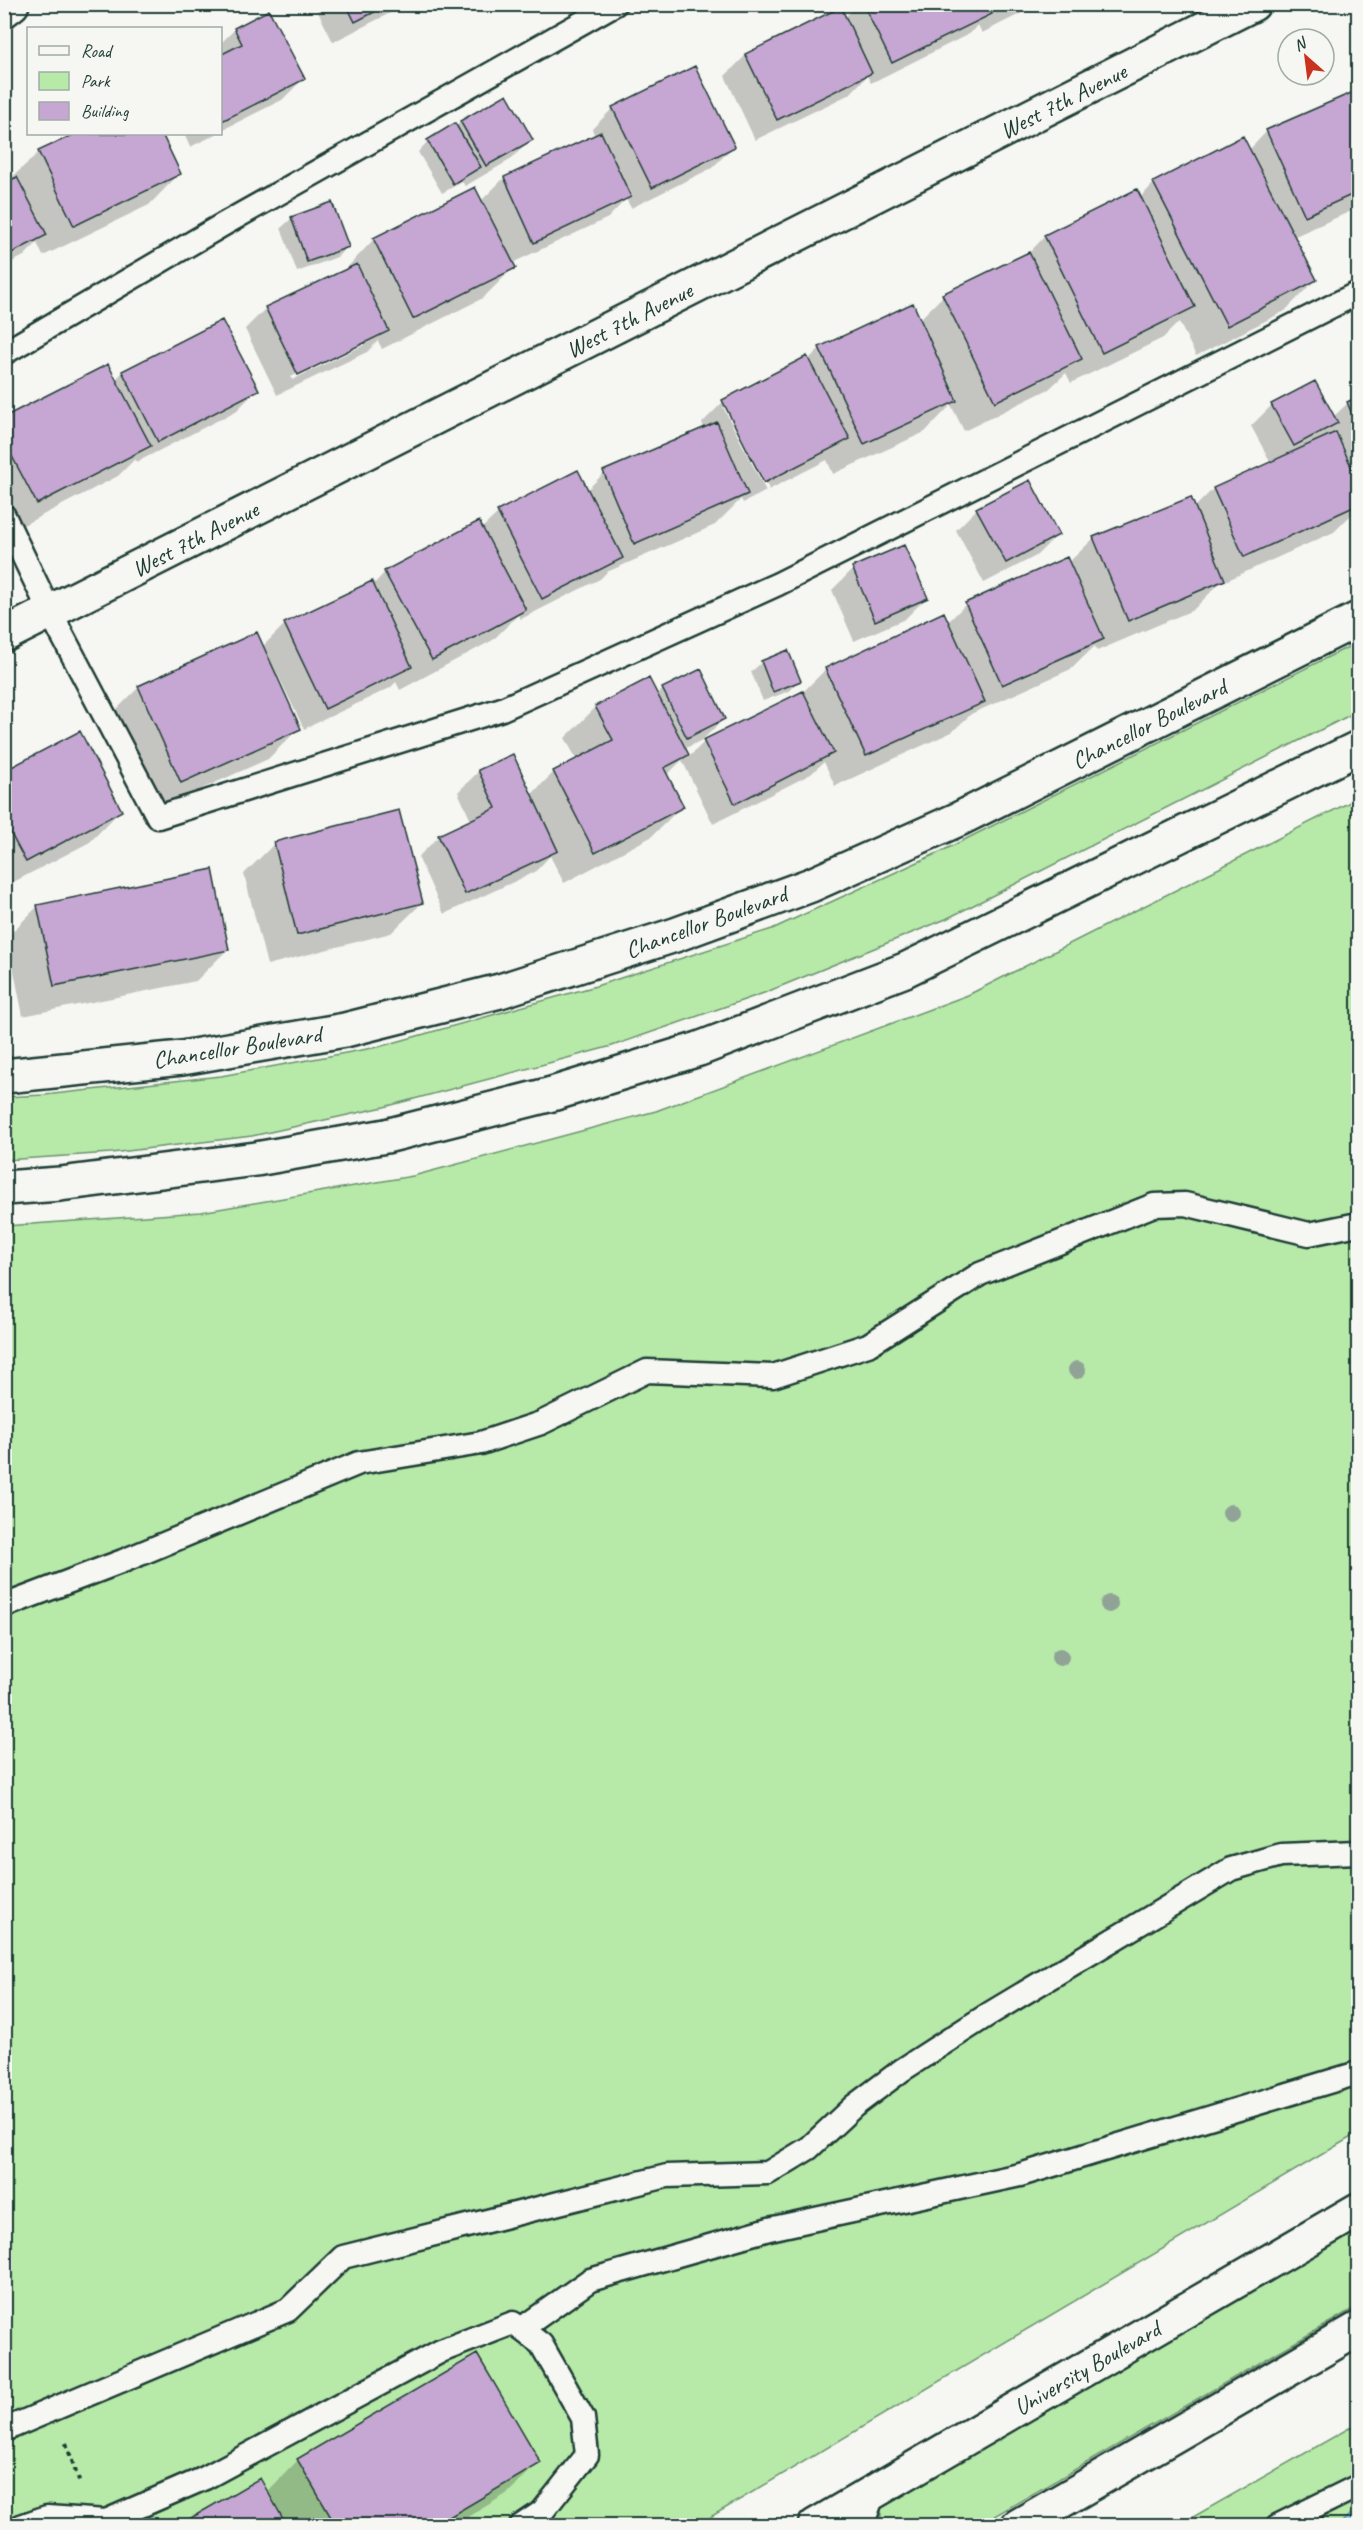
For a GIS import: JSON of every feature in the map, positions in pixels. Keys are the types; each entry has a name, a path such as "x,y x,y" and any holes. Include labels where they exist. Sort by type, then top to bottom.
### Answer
{"street":[{"path":"4,10 12,4"},
{"name":"West 7th Avenue","path":"4,635 1253,4"},
{"name":"Chancellor Boulevard","path":"4,1076 182,1058 345,1030 500,992 675,936 811,885 959,819 1359,619"},
{"path":"4,1188 60,1184 256,1159 387,1136 552,1094 699,1049 904,970 1359,748"},
{"name":"University Boulevard","path":"815,2526 1359,2210"},
{"path":"1018,2526 1359,2329"}],"lane":[{"path":"4,353 224,224 615,4"},
{"path":"4,516 50,612 158,817 502,709 778,584 1359,293"},
{"path":"4,1606 123,1561 359,1463 481,1443 541,1423 647,1371 773,1376 868,1345 980,1274 1154,1205 1185,1204 1309,1234 1359,1224"},
{"path":"4,2430 288,2310 344,2257 667,2176 768,2173 809,2148 854,2106 902,2070 989,2014 1231,1869 1281,1855 1359,1852"},
{"path":"521,2329 590,2280 769,2229 1020,2175 1359,2073"},
{"path":"21,2526 47,2517 100,2522 205,2478 441,2351 513,2323 541,2344 583,2418 587,2455 542,2512 521,2526"},
{"path":"1277,2526 1359,2486"},
{"path":"862,2526 874,2492"}],"path":[{"path":"53,2411 100,2522"}],"green space":[{"path":"1358,642 1358,711 946,919 764,993 612,1046 384,1107 252,1136 111,1153 5,1160 5,1097 221,1076 378,1047 596,986 772,929 942,851"},
{"path":"1358,798 1358,2133 697,2525 5,2526 5,1226 201,1212 413,1176 656,1111 968,995"},
{"path":"1358,2223 1358,2306 979,2525 880,2526 882,2499"},
{"path":"1358,2423 1358,2525 1179,2525"}],"water":[{"path":"1358,2507 1358,2525 1340,2525"}],"building":[{"path":"346,4 390,4 355,22"},
{"path":"863,4 987,4 992,14 892,63"},
{"path":"841,7 872,73 777,120 745,54"},
{"path":"269,10 305,79 222,121 222,54 242,44 234,28"},
{"path":"695,66 735,147 652,188 612,107"},
{"path":"1358,90 1358,192 1305,216 1266,130"},
{"path":"507,94 533,140 486,166 460,121"},
{"path":"455,123 481,167 453,184 427,140"},
{"path":"601,132 631,197 534,243 504,177"},
{"path":"73,135 162,135 181,174 74,226 38,151"},
{"path":"1243,136 1317,280 1227,326 1153,182"},
{"path":"17,177 47,235 4,257 4,183"},
{"path":"475,187 516,268 413,319 373,238"},
{"path":"1137,189 1195,307 1102,353 1044,235"},
{"path":"332,202 349,247 307,262 291,217"},
{"path":"1029,252 1082,359 995,402 942,294"},
{"path":"357,264 389,331 298,375 265,307"},
{"path":"913,303 957,401 864,444 819,347"},
{"path":"222,320 259,390 158,442 122,371"},
{"path":"807,356 850,439 764,483 722,400"},
{"path":"108,364 151,446 37,504 4,441 4,417"},
{"path":"1315,381 1338,423 1294,446 1271,404"},
{"path":"1358,397 1358,429 1347,402"},
{"path":"717,422 748,494 634,544 603,471"},
{"path":"1336,432 1358,482 1358,505 1244,557 1213,488"},
{"path":"578,470 623,558 542,599 497,511"},
{"path":"1030,480 1059,535 1006,563 976,508"},
{"path":"1191,497 1225,580 1128,621 1093,537"},
{"path":"479,521 526,610 432,660 384,571"},
{"path":"904,545 928,598 875,621 852,567"},
{"path":"1067,557 1104,639 1002,685 965,603"},
{"path":"372,581 412,667 325,709 284,623"},
{"path":"944,612 985,702 866,756 825,668"},
{"path":"257,632 301,729 181,783 138,686"},
{"path":"788,650 801,681 773,692 761,661"},
{"path":"701,669 725,719 687,738 662,688"},
{"path":"649,678 689,755 664,768 684,807 595,853 553,771 613,740 595,706"},
{"path":"803,691 834,753 735,804 703,740"},
{"path":"80,731 122,811 26,862 4,821 4,771"},
{"path":"513,754 558,851 465,894 438,835 496,808 478,770"},
{"path":"399,810 423,903 297,935 274,842"},
{"path":"213,869 229,950 54,986 37,905"},
{"path":"477,2354 541,2463 434,2526 336,2526 297,2459"},
{"path":"260,2478 287,2526 177,2526"}]}
